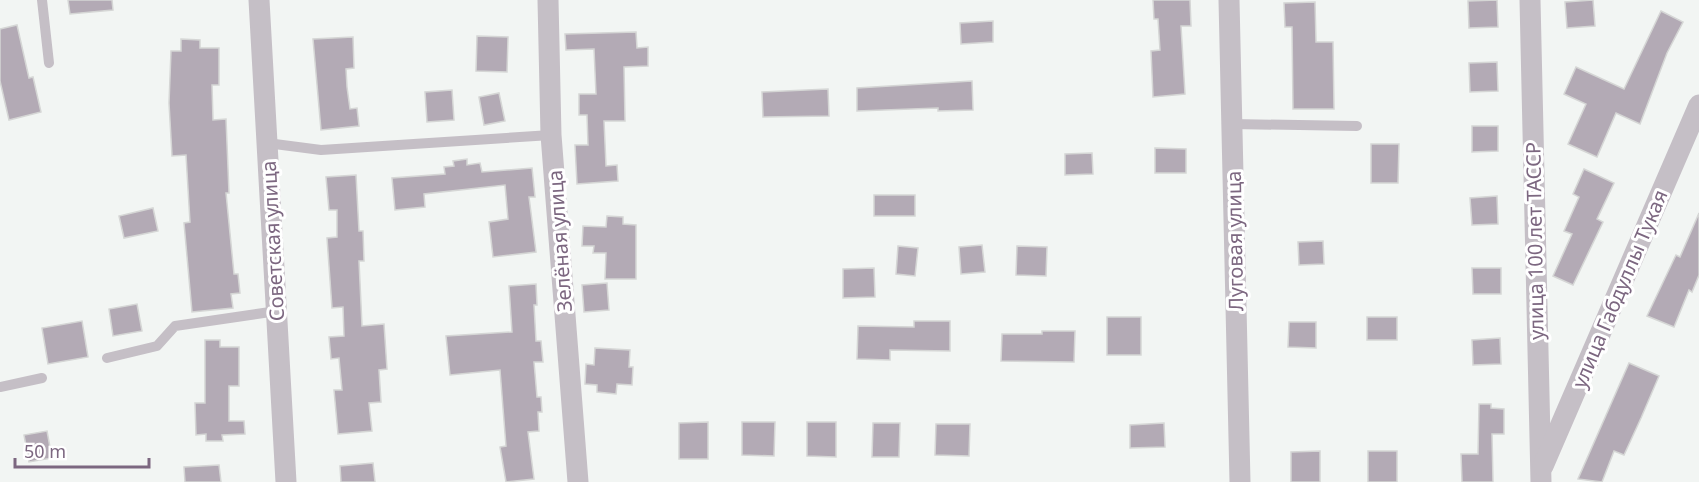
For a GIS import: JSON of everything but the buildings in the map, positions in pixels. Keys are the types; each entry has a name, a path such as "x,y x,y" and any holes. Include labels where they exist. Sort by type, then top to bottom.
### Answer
{"street":[{"name":"Советская улица","path":"259,0 286,482"},
{"name":"Зелёная улица","path":"548,0 551,135 578,482"},
{"name":"Луговая улица","path":"1229,0 1240,482"},
{"name":"улица 100 лет ТАССР","path":"1530,0 1541,477"},
{"name":"улица Габдуллы Тукая","path":"1541,477 1699,105"}],"lane":[{"path":"42,0 49,63"},
{"path":"1232,124 1357,126"},
{"path":"267,143 321,150 551,135"},
{"path":"107,358 157,346 175,326 277,311"},
{"path":"0,387 42,378"}]}
